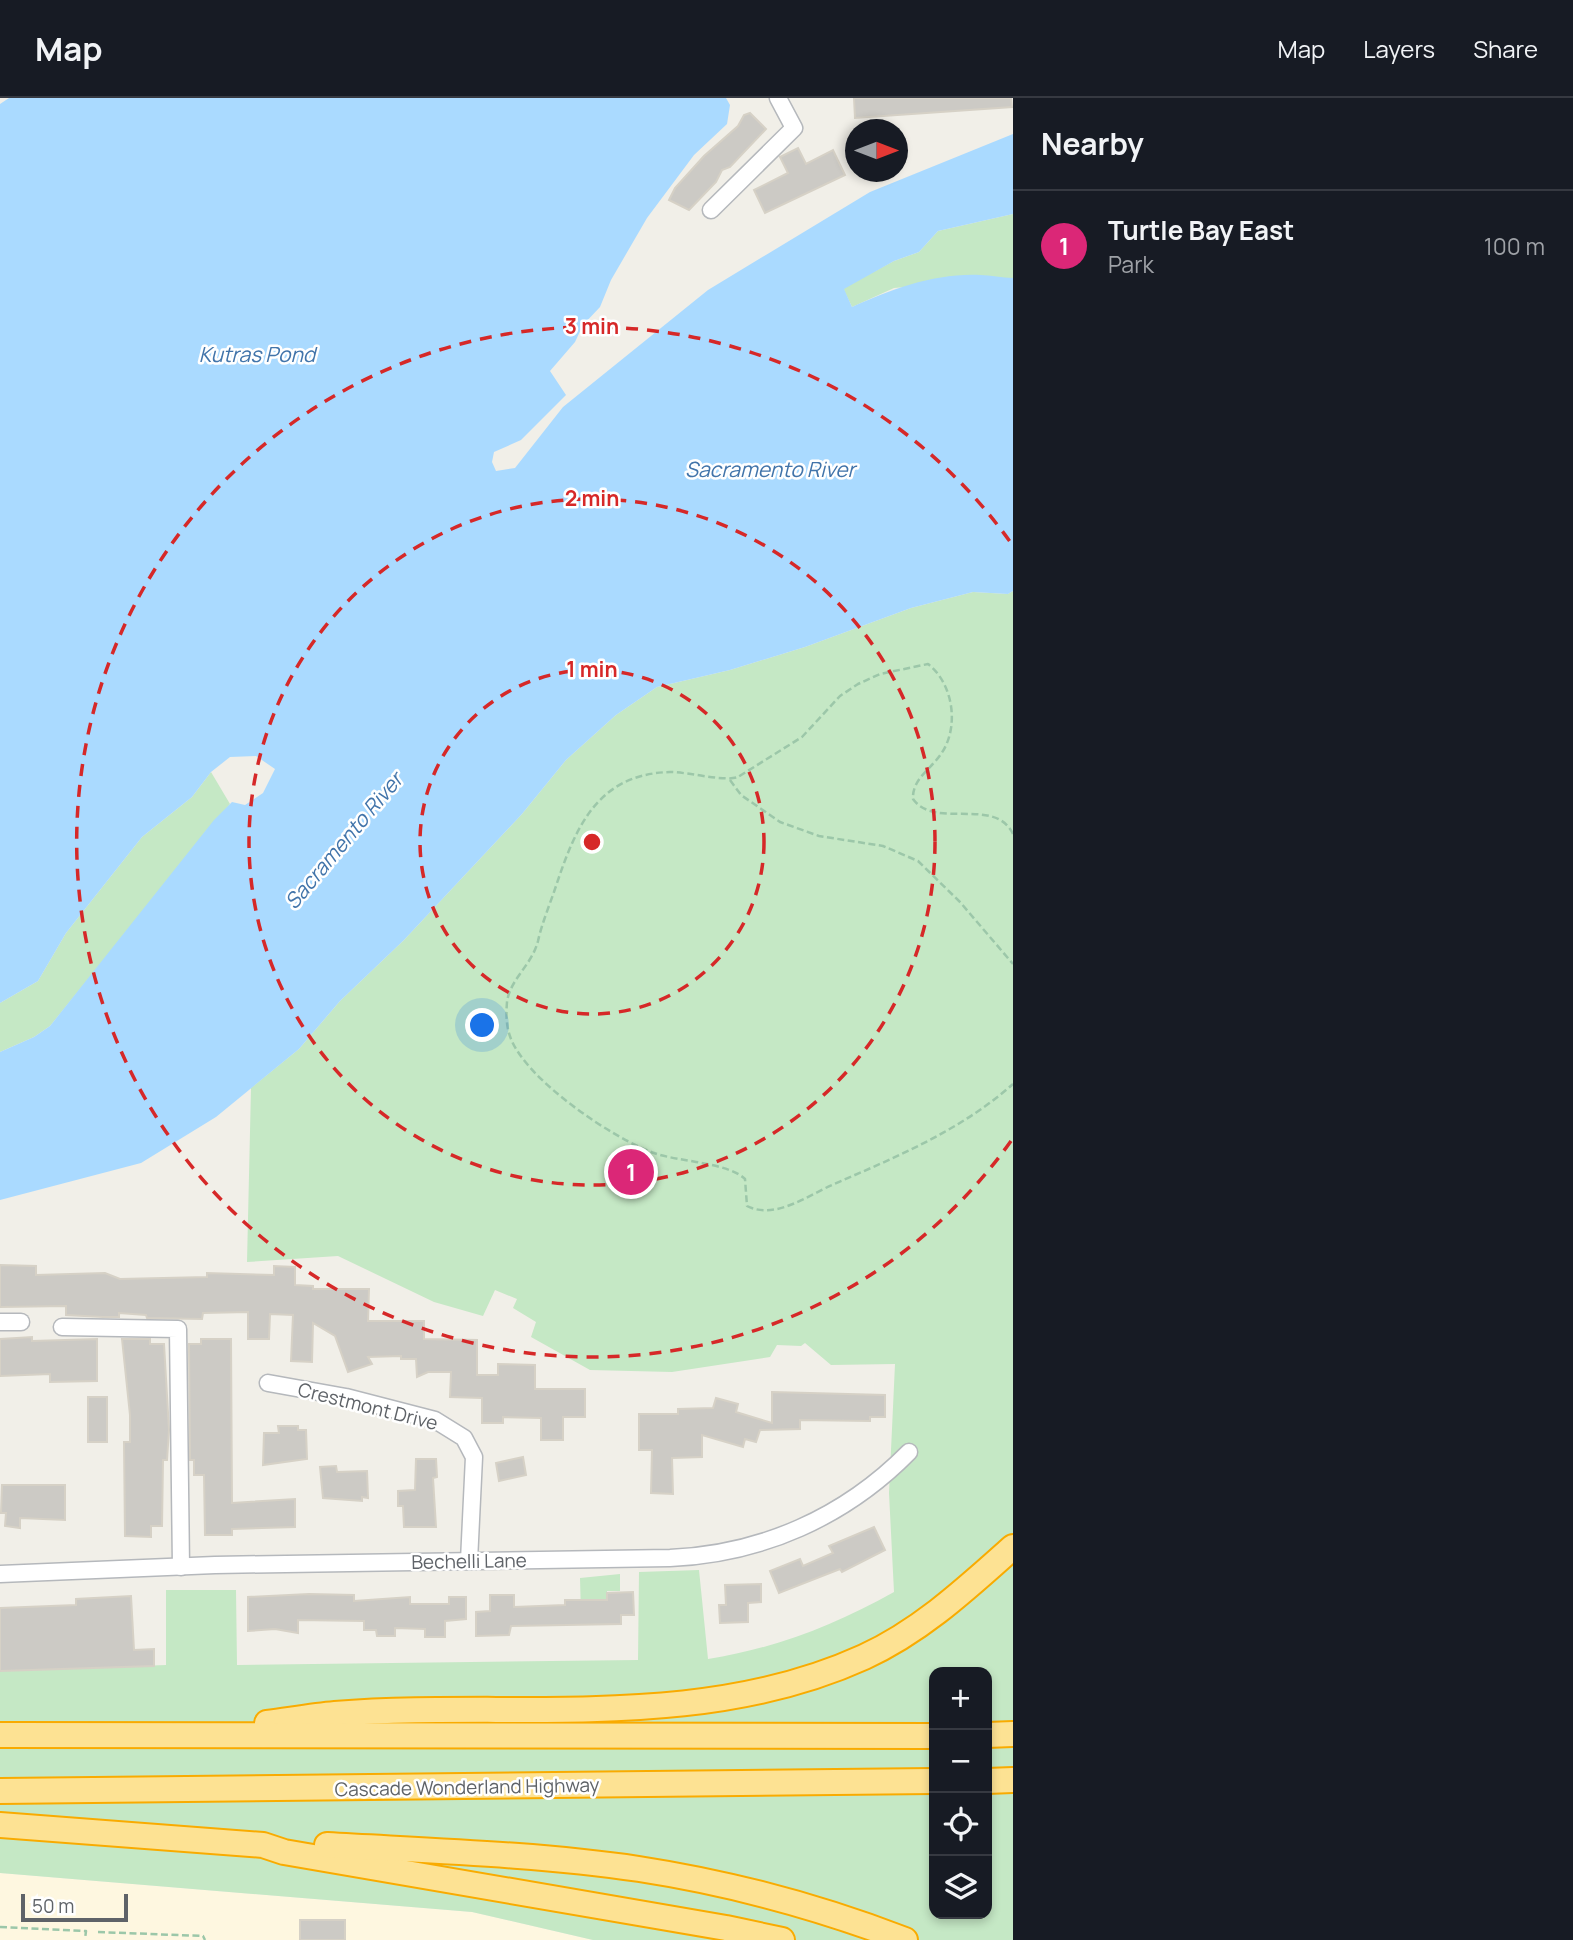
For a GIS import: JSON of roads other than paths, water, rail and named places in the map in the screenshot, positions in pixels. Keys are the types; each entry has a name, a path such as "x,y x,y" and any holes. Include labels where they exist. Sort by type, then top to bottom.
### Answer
{"highway":[{"path":"166,1735 337,1714 611,1709 699,1702 772,1691 824,1674 902,1637 948,1604 1013,1547"},
{"path":"992,1735 1013,1734"},
{"path":"0,1735 929,1736"},
{"path":"992,1781 1013,1780"},
{"name":"Cascade Wonderland Highway","path":"0,1791 929,1781"},
{"path":"0,1825 263,1845 286,1843 472,1854 637,1869 782,1899 905,1940"},
{"path":"263,1845 284,1852 782,1940"},
{"path":"605,1907 724,1940"}],"street":[{"path":"710,210 794,128 778,98"},
{"path":"0,1322 21,1322"},
{"path":"62,1327 178,1329 181,1567"},
{"name":"Crestmont Drive","path":"268,1383 346,1397 435,1420 457,1432 467,1442 474,1457 468,1561"},
{"name":"Bechelli Lane","path":"0,1574 181,1567 682,1557 737,1550 773,1540 822,1518 875,1483 909,1452"}],"water":[{"path":"9,98 726,98 730,105 727,124 694,155 647,218 611,280 600,307 583,325 575,342 550,371 566,395 521,440 494,452 492,462 496,471 515,468 563,407 708,290 870,192 895,182 908,182 908,177 1013,134 1013,214 938,231 919,252 894,261 844,289 852,307 898,288 930,280 963,275 1013,278 1013,591 1008,594 973,592 911,608 805,647 730,670 657,687 616,715 566,760 522,814 404,940 340,1001 299,1049 216,1117 141,1163 0,1200 0,1052 34,1037 50,1026 214,820 232,802 245,805 263,793 275,769 256,756 230,757 211,772 192,797 142,837 66,933 38,981 0,1003 0,104"}],"place":[{"name":"Turtle Bay East","path":"631,1172"}],"water label":[{"name":"Kutras Pond","path":"257,355"},
{"name":"Sacramento River","path":"770,470"},
{"name":"Sacramento River","path":"344,841"}]}
